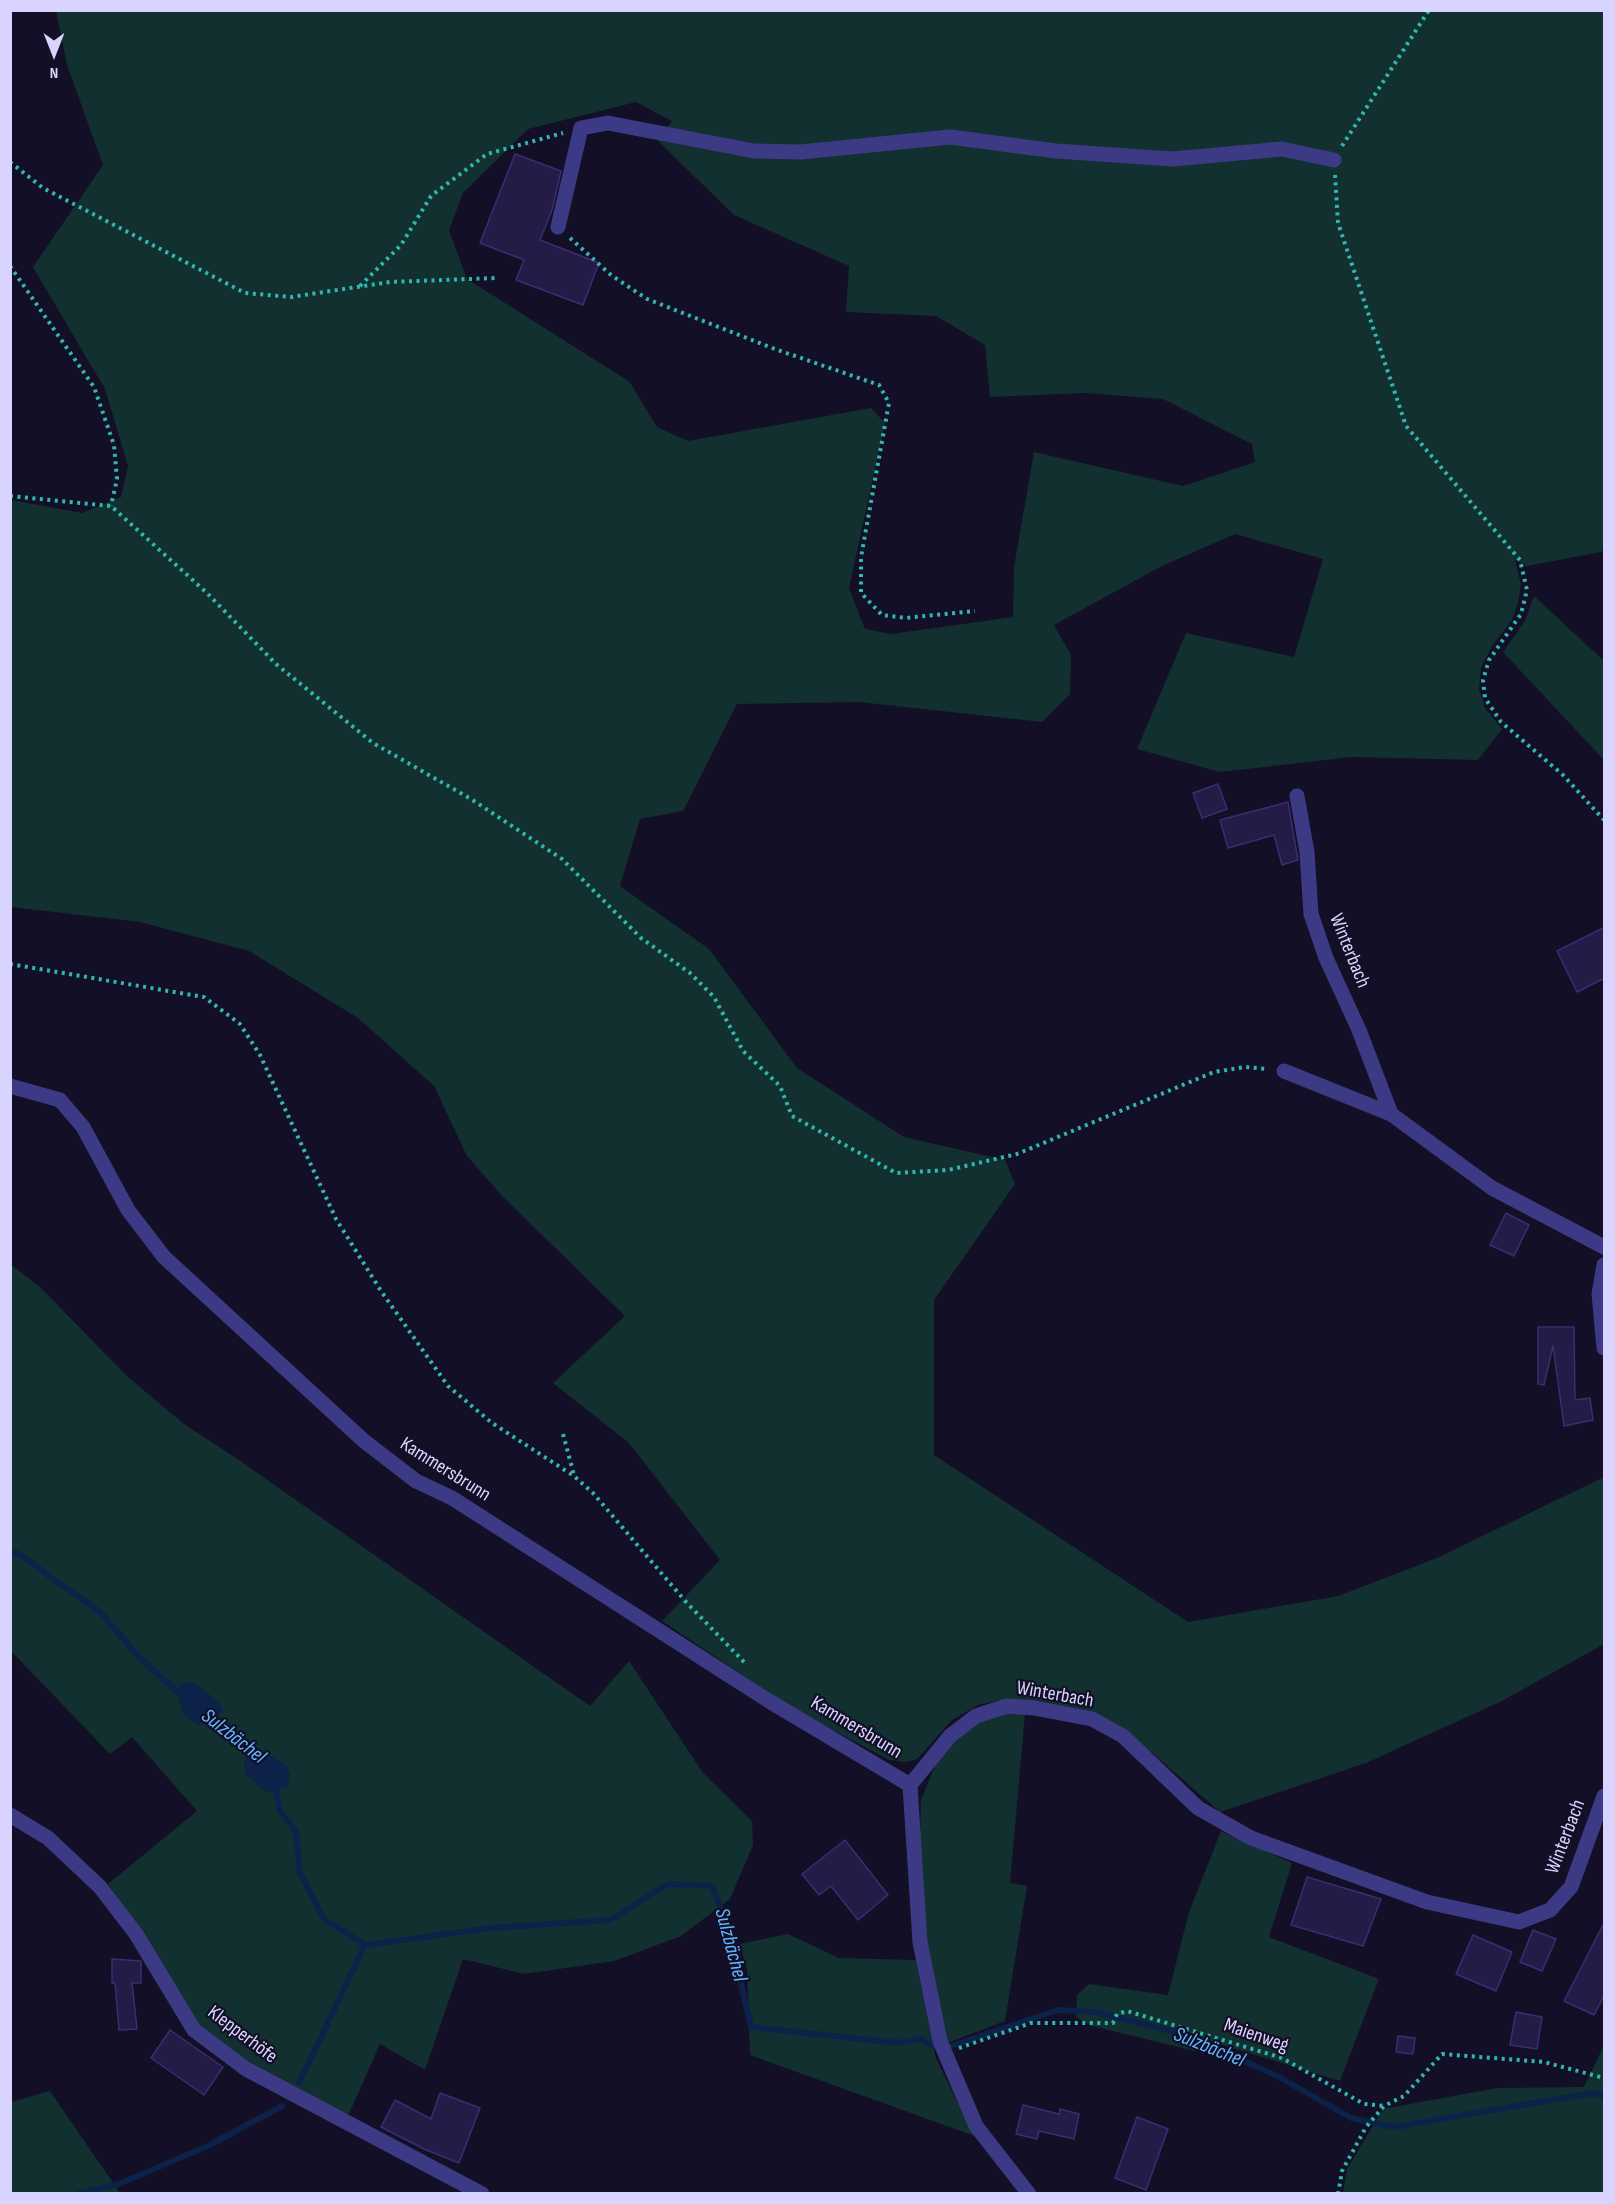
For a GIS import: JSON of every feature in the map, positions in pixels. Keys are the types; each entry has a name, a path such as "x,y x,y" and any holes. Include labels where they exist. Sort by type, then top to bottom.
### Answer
{"street":[{"path":"558,227 581,128 608,123 754,151 801,152 950,137 1056,151 1173,159 1282,149 1334,160"},
{"name":"Winterbach","path":"1297,796 1307,852 1311,914 1326,958 1359,1030 1390,1114"},
{"path":"1284,1071 1390,1114 1492,1188 1605,1247"},
{"name":"Kammersbrunn","path":"10,1086 60,1100 83,1126 128,1210 164,1257 364,1441 416,1481 452,1498 770,1701 910,1785"},
{"path":"1605,1265 1599,1294 1605,1348"},
{"name":"Winterbach","path":"910,1785 950,1736 976,1716 1007,1706 1034,1708 1092,1719 1123,1736 1198,1808 1251,1838 1427,1902 1519,1922 1550,1910 1571,1887 1605,1796"},
{"path":"910,1785 920,1942 943,2049 976,2126 1029,2193"},
{"name":"Klepperhöfe","path":"10,1815 48,1838 100,1887 136,1934 194,2030 246,2069 482,2193"}],"path":[{"path":"1429,10 1334,160 1338,223 1406,426 1520,560 1527,590 1521,614 1489,660 1483,680 1485,698 1501,722 1563,775 1605,820"},
{"path":"360,286 401,245 431,196 487,154 581,128"},
{"path":"10,162 43,188 245,293 291,297 390,282 495,278"},
{"path":"558,227 611,275 647,299 775,350 879,385 889,403 861,557 861,593 882,615 906,618 975,611"},
{"path":"10,266 94,387 114,445 117,479 111,506"},
{"path":"10,496 111,506 207,593 276,664 373,743 471,799 562,859 641,938 690,973 714,997 743,1051 780,1086 792,1116 896,1173 948,1170 1017,1154 1214,1072 1245,1067 1284,1071"},
{"path":"10,964 204,997 240,1024 260,1055 336,1220 381,1291 448,1386 492,1423 574,1476 593,1493 686,1602 746,1665"},
{"path":"563,1434 574,1476"},
{"name":"Maienweg","path":"943,2049 1031,2023 1113,2023 1117,2013 1127,2011 1282,2058 1364,2104 1384,2106"},
{"path":"1338,2193 1342,2171 1366,2127 1384,2106 1404,2096 1442,2054 1544,2062 1605,2078"}],"green space":[{"path":"56,11 1604,11 1604,549 1601,552 1527,566 1515,560 1521,584 1518,603 1512,620 1492,646 1481,668 1479,689 1485,708 1502,729 1478,760 1352,757 1220,772 1137,749 1186,633 1294,657 1323,559 1235,534 1160,567 1054,625 1071,655 1070,694 1042,722 859,702 737,704 683,811 640,819 620,886 709,949 797,1068 904,1137 1005,1160 1015,1184 934,1300 934,1455 1188,1622 1338,1596 1437,1558 1604,1477 1604,1644 1502,1701 1366,1763 1220,1812 1126,1730 1002,1700 978,1705 952,1720 917,1759 907,1762 889,1760 792,1708 662,1621 720,1560 629,1443 553,1383 625,1316 503,1197 467,1156 434,1086 358,1018 249,951 140,922 11,907 11,500 82,513 121,497 128,466 105,389 33,267 103,165 67,65","holes":["636,102 672,121 658,141 734,215 849,266 846,312 936,316 985,345 990,397 1084,393 1163,399 1252,444 1255,462 1183,486 1034,452 1014,567 1013,617 891,634 865,629 849,588 885,423 871,408 688,441 657,427 630,382 467,279 449,230 463,193 528,129"]},
{"path":"1534,596 1604,661 1604,760 1503,652 1525,621"},
{"path":"10,1264 40,1287 128,1377 184,1424 590,1706 629,1661 703,1773 752,1821 753,1845 730,1899 681,1936 614,1961 524,1974 463,1959 425,2070 380,2044 348,2116 263,2073 195,2022 154,1953 108,1884 197,1811 132,1737 110,1754 11,1651"},
{"path":"1003,1713 1025,1714 1010,1883 1027,1886 1005,2021 947,2043 925,1940 919,1867 921,1800 935,1766 953,1741 977,1723"},
{"path":"1221,1831 1292,1863 1269,1937 1379,1979 1340,2081 1213,2042 1195,2051 1092,2026 1076,2017 1077,1995 1089,1984 1168,1995 1189,1912"},
{"path":"788,1934 839,1958 916,1960 936,2058 962,2112 980,2138 750,2055 747,1969 740,1944"},
{"path":"1604,2045 1604,2193 1343,2193 1347,2169 1383,2109 1497,2088 1584,2087"},
{"path":"50,2091 120,2193 11,2193 11,2102"}],"water":[{"path":"181,1683 195,1683 220,1703 223,1711 204,1726 195,1724 183,1713 177,1691"},
{"path":"250,1754 272,1756 286,1765 290,1774 287,1788 265,1792 245,1774 244,1761"}],"building":[{"path":"515,154 561,171 552,210 540,240 599,263 583,305 516,280 524,260 480,243"},
{"path":"1218,784 1227,809 1202,818 1193,793"},
{"path":"1288,802 1298,860 1282,865 1274,835 1228,848 1220,820"},
{"path":"1605,927 1605,978 1577,992 1557,951"},
{"path":"1506,1213 1529,1225 1514,1256 1490,1245"},
{"path":"1538,1327 1574,1327 1575,1400 1590,1398 1593,1420 1564,1426 1553,1346 1544,1385 1538,1384"},
{"path":"845,1840 888,1895 858,1920 831,1886 819,1895 802,1874"},
{"path":"1307,1877 1381,1899 1363,1946 1291,1925"},
{"path":"1605,1921 1605,1994 1594,2015 1564,2001"},
{"path":"1533,1930 1556,1939 1542,1971 1520,1962"},
{"path":"1473,1935 1512,1952 1496,1991 1456,1974"},
{"path":"112,1959 141,1961 141,1983 132,1983 137,2029 119,2030 115,1983 112,1983"},
{"path":"1516,2012 1542,2017 1537,2049 1510,2045"},
{"path":"170,2030 223,2067 204,2095 151,2058"},
{"path":"1398,2036 1415,2038 1413,2054 1396,2052"},
{"path":"440,2093 480,2108 459,2163 424,2149 381,2127 395,2100 431,2119"},
{"path":"1023,2105 1059,2114 1060,2109 1079,2114 1074,2139 1039,2131 1037,2139 1016,2134"},
{"path":"1137,2117 1168,2129 1146,2190 1115,2178"}],"waterway":[{"name":"Sulzbächel","path":"10,1552 19,1554 101,1613 139,1657 183,1697"},
{"name":"Sulzbächel","path":"208,1716 257,1758"},
{"name":"Sulzbächel","path":"275,1785 280,1811 296,1832 300,1873 324,1919 365,1945 491,1928 610,1920 668,1884 712,1886 727,1923 751,2027 898,2043 921,2039 928,2044 948,2047 1058,2010 1096,2012 1190,2036 1279,2077 1351,2118 1395,2127 1592,2093 1604,2096"},
{"path":"299,2083 365,1945"},
{"path":"77,2194 119,2184 210,2145 282,2106"}]}
